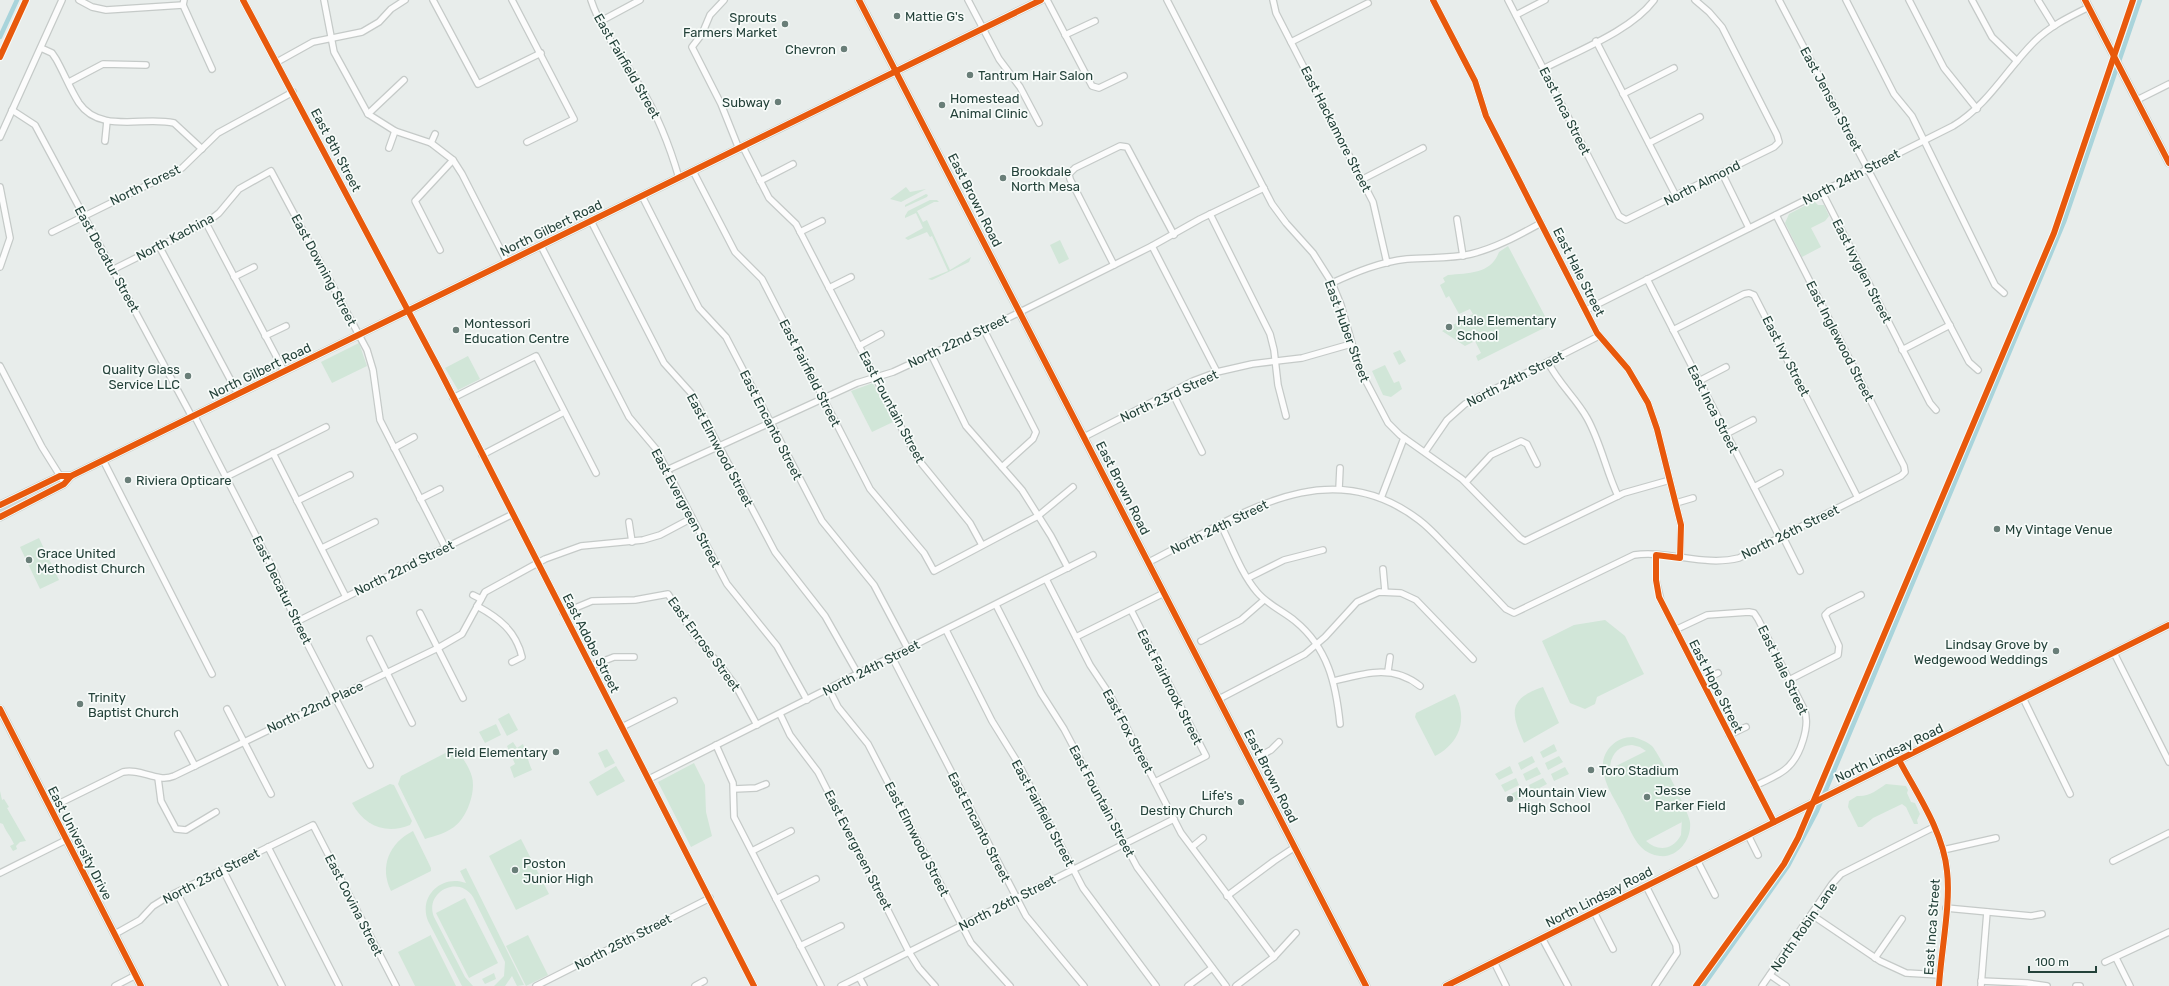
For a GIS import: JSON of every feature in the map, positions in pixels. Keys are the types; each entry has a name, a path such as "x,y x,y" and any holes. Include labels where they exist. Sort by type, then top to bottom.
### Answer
{"main road":[{"name":"East Brown Road","path":"859,0 897,71 1366,986"},
{"name":"North Gilbert Road","path":"2,516 64,484 71,476 103,460 1042,0"},
{"path":"2085,0 2169,163"},
{"name":"North Gilbert Road","path":"0,505 60,476 71,476"},
{"path":"2,516 4,510 22,498 25,492"},
{"name":"North Lindsay Road","path":"1446,986 2169,625"},
{"name":"East University Drive","path":"0,709 141,986"}],"street":[{"path":"0,137 62,0"},
{"path":"79,0 92,7 106,10 183,3 212,69"},
{"path":"136,0 136,7"},
{"name":"East 8th Street","path":"243,0 408,310"},
{"path":"324,0 331,39 338,60 368,114 395,131 431,143 453,160 462,174 507,262"},
{"path":"277,62 313,42 362,32 379,22 391,9 405,0"},
{"path":"433,0 478,84 541,53"},
{"path":"512,0 541,53 574,119 528,142"},
{"name":"East Fairfield Street","path":"591,0 601,21 653,109 672,154 679,178"},
{"path":"601,21 640,0"},
{"name":"East Fountain Street","path":"724,0 710,15 702,34 692,47 721,104 741,148 769,198 796,224 916,458 970,523 982,545"},
{"path":"968,0 1001,63 1020,87 1039,122"},
{"path":"1047,0 1092,86 1101,87 1124,76"},
{"name":"East Huber Street","path":"1167,0 1276,211 1313,253 1332,283 1341,305 1351,344 1362,375 1390,426 1404,438 1466,482 1520,538 1525,541 1618,496"},
{"name":"East Hackamore Street","path":"1273,0 1276,14 1376,211 1388,263"},
{"name":"East Hale Street","path":"1433,0 1475,81 1486,116 1599,336 1628,369 1645,397 1655,422 1676,502 1682,531 1680,558"},
{"name":"East Inca Street","path":"1508,0 1619,216 1624,220"},
{"path":"1516,15 1545,0"},
{"path":"1543,68 1630,23 1654,0"},
{"name":"North Almond","path":"1624,220 1774,147 1779,142 1777,135 1722,28 1709,12 1695,0"},
{"name":"East Jensen Street","path":"1779,0 1837,114 1868,168 1969,362 1978,370"},
{"path":"1846,0 1894,94 1909,112 1995,285 2004,293"},
{"path":"1909,0 1944,68 1977,109"},
{"path":"1972,0 1992,36 2017,61"},
{"path":"2038,0 2054,26"},
{"path":"1291,42 1368,3"},
{"name":"North 24th Street","path":"1586,310 1953,126 1977,109 2035,40 2054,26 2089,7"},
{"path":"1066,35 1096,21"},
{"path":"1596,41 1676,196"},
{"path":"41,48 52,53 79,103 87,112 96,118 107,121 174,123 202,149"},
{"path":"69,82 103,64 146,65"},
{"path":"1623,94 1674,68"},
{"path":"368,114 404,80"},
{"path":"2137,100 2169,84"},
{"name":"North Forest","path":"52,232 182,168 218,133 293,92"},
{"name":"East Decatur Street","path":"12,110 34,125 114,269 226,476 274,571 296,622 370,765"},
{"path":"1649,143 1700,117"},
{"path":"105,141 107,121"},
{"path":"389,148 395,131"},
{"path":"431,143 435,134"},
{"path":"1114,265 1071,182 1069,174 1075,168 1120,146 1125,146 1130,152 1174,235"},
{"path":"1361,180 1423,148"},
{"path":"440,250 415,201 453,160"},
{"path":"760,181 793,164"},
{"name":"North Kachina","path":"114,269 206,223 219,213 239,189 271,171"},
{"name":"East Downing Street","path":"271,171 359,334 372,365 379,416 445,547"},
{"name":"East Fairfield Street","path":"693,171 735,252 762,279 870,489 924,553 934,571 982,545"},
{"path":"1722,173 1749,228"},
{"path":"0,187 10,238 0,267"},
{"name":"North 22nd Street","path":"667,470 823,398 857,383 893,372 984,330 1174,235 1210,214 1264,188"},
{"name":"East Ivyglen Street","path":"1822,192 1902,350 1930,403 1936,410"},
{"name":"East Encanto Street","path":"642,196 699,308 726,337 822,521 874,585 908,649"},
{"path":"1210,214 1268,328 1273,344 1278,385 1286,416"},
{"name":"East Inglewood Street","path":"1776,215 1907,469"},
{"path":"1457,219 1463,256"},
{"name":"East Elmwood Street","path":"591,221 664,363 691,393 775,552 825,616 858,674"},
{"path":"800,232 822,221"},
{"path":"206,223 284,371"},
{"path":"1332,283 1364,269 1388,263 1463,256 1495,246 1542,223"},
{"path":"159,246 238,394"},
{"name":"East Evergreen Street","path":"541,246 629,417 656,449 727,584 778,646 807,700"},
{"path":"1152,246 1216,372"},
{"path":"234,277 254,267"},
{"path":"829,288 851,277"},
{"name":"East Inca Street","path":"1647,279 1726,434 1800,571"},
{"name":"East Ivy Street","path":"1673,330 1744,294 1749,293 1754,295 1858,498"},
{"name":"East Adobe Street","path":"408,310 754,986"},
{"path":"1902,350 1950,325"},
{"path":"266,336 286,326"},
{"path":"984,330 1036,432 1033,439 1002,467"},
{"name":"East Fountain Street","path":"859,346 881,334"},
{"name":"North 24th Street","path":"1425,452 1443,425 1460,408 1599,336"},
{"name":"North 23rd Street","path":"1084,437 1172,392 1216,372 1245,365 1302,358 1351,344"},
{"path":"931,354 966,426 1022,490 1068,568"},
{"path":"453,398 536,356 596,473"},
{"path":"1548,362 1557,378 1577,402 1592,427 1602,451 1609,477 1618,496 1638,488 1670,480"},
{"path":"0,366 42,447 64,484"},
{"path":"1699,381 1726,367"},
{"path":"1172,392 1202,452"},
{"path":"482,455 564,412"},
{"path":"1726,434 1753,420"},
{"path":"226,476 326,427"},
{"path":"394,448 414,437"},
{"path":"1381,498 1404,438"},
{"path":"1466,482 1491,455 1521,441 1527,444 1537,464"},
{"path":"273,453 346,597"},
{"path":"103,460 212,674"},
{"path":"1339,489 1340,468"},
{"name":"North 26th Street","path":"1512,613 1519,612 1626,558 1639,555 1656,555 1714,561 1729,561 1749,554 1903,475 1907,469"},
{"path":"1754,487 1780,474"},
{"path":"297,501 350,475"},
{"path":"982,545 1038,516 1072,487"},
{"path":"420,499 440,489"},
{"name":"North 24th Street","path":"1149,562 1221,525 1286,495 1312,490 1339,489 1381,498 1404,510 1425,524 1512,613"},
{"path":"1676,502 1693,498"},
{"name":"North 22nd Street","path":"296,622 513,514"},
{"name":"North 22nd Place","path":"50,808 129,768 158,778 170,778 438,648 462,634 481,599 490,589 557,553 581,546 632,542 660,535 692,518"},
{"path":"322,548 375,522"},
{"path":"629,522 632,542"},
{"path":"1221,525 1248,578 1264,600 1298,624 1317,645 1328,663 1334,681 1340,724"},
{"path":"1248,578 1284,560 1323,550"},
{"name":"North 24th Street","path":"649,779 1093,555"},
{"name":"East Hope Street","path":"1656,555 1655,574 1658,591 1675,630 1774,822"},
{"path":"1383,569 1385,591"},
{"name":"East Fox Street","path":"1046,579 1090,665 1110,695 1174,819 1227,896 1274,956"},
{"path":"1219,699 1300,657 1317,645 1357,602 1373,593 1385,591 1401,593 1420,603 1473,659"},
{"path":"1076,637 1164,592"},
{"name":"East Enrose Street","path":"563,613 592,601 635,600 668,594 696,636 737,688 757,725"},
{"path":"473,595 481,599"},
{"path":"1789,680 1838,655 1839,646 1825,615 1829,611 1861,595"},
{"path":"1201,641 1241,620 1264,600"},
{"name":"East Fountain Street","path":"996,605 1041,693 1064,729 1123,844 1137,868 1226,986"},
{"path":"477,606 502,621 516,640 522,657 512,662"},
{"name":"East Fairbrook Street","path":"1131,610 1206,756 1155,782"},
{"path":"420,613 463,698"},
{"name":"East Hale Street","path":"1675,630 1707,615 1754,613 1806,713 1806,731 1790,765 1781,773 1755,786"},
{"name":"East Fairfield Street","path":"946,630 992,721 1018,763 1083,888 1156,986"},
{"path":"370,639 412,723"},
{"path":"2114,653 2169,762"},
{"path":"591,666 614,656 634,657"},
{"name":"East Encanto Street","path":"892,657 1026,916 1084,986"},
{"path":"1388,671 1390,657"},
{"path":"1334,681 1371,672 1388,671 1408,677 1420,686"},
{"path":"1702,681 1718,673"},
{"name":"East Elmwood Street","path":"829,689 838,707 868,744 971,943 1010,986"},
{"path":"2023,698 2070,794"},
{"path":"622,726 674,701"},
{"path":"227,709 271,794"},
{"name":"East Evergreen Street","path":"780,714 790,735 818,772 909,952 919,968 935,986"},
{"path":"1729,735 1746,727"},
{"path":"178,734 195,766"},
{"path":"1260,756 1271,750 1279,742"},
{"path":"716,745 731,776 734,790 732,806 734,817 821,986"},
{"name":"East Inca Street","path":"1899,760 1934,827 1943,850 1948,879 1939,986"},
{"path":"158,778 161,801 176,828 186,830 216,812"},
{"path":"734,790 756,788 766,784"},
{"name":"North 26th Street","path":"841,986 1174,819"},
{"name":"North 23rd Street","path":"115,934 140,920 159,902 313,825"},
{"name":"East Covina Street","path":"313,825 396,986"},
{"name":"North Robin Lane","path":"1762,986 1832,884 1841,874 1934,827"},
{"path":"752,851 791,831"},
{"path":"2113,862 2169,833"},
{"path":"1748,835 1758,855"},
{"path":"1192,847 1203,838"},
{"path":"1943,850 1996,838"},
{"path":"0,873 66,840"},
{"path":"268,847 339,986"},
{"path":"1227,896 1295,847"},
{"path":"1697,860 1715,895"},
{"path":"223,870 282,986"},
{"path":"776,899 816,879"},
{"path":"1646,886 1676,945 1677,953 1655,986"},
{"path":"177,893 225,986"},
{"name":"North 25th Street","path":"536,986 710,898"},
{"path":"1946,908 2031,916 2042,914"},
{"path":"1594,912 1613,949"},
{"path":"1987,912 1981,984 2027,983 2047,986"},
{"path":"1812,914 1874,958 1906,972 1940,975"},
{"path":"1874,958 1902,919"},
{"path":"800,946 841,926"},
{"path":"2105,962 2169,932"},
{"path":"1236,986 1274,956 1296,933"},
{"path":"1542,938 1568,986"},
{"path":"2116,958 2130,986"},
{"path":"1494,962 1506,986"},
{"path":"1188,986 1212,968"},
{"path":"115,986 136,975"},
{"path":"1770,975 1786,986"},
{"path":"859,977 864,986"},
{"path":"695,986 704,981"}],"green space":[{"path":"906,187 910,192 926,189 901,202 890,199"},
{"path":"926,194 928,195 927,197 905,207 905,205"},
{"path":"930,200 937,200 939,202 934,202 917,211 923,222 927,220 950,270 971,257 969,262 932,280 928,279 948,271 932,236 930,237 927,232 908,240 905,238 923,228 916,213 905,218 908,211"},
{"path":"1814,201 1818,205 1824,205 1829,216 1825,221 1811,228 1821,247 1802,257 1785,223 1789,214"},
{"path":"1060,240 1069,259 1059,264 1050,245"},
{"path":"1508,246 1547,320 1546,327 1478,361 1476,356 1481,353 1475,341 1465,346 1442,331 1473,314 1470,309 1459,314 1449,296 1446,298 1440,285 1445,282 1443,278 1448,275 1471,273 1491,265 1499,252"},
{"path":"359,343 367,366 332,383 321,362"},
{"path":"1400,350 1406,361 1399,365 1393,353"},
{"path":"468,356 480,379 458,390 445,368"},
{"path":"1385,365 1394,383 1399,381 1402,389 1391,397 1383,395 1372,371"},
{"path":"873,383 893,422 872,432 851,391"},
{"path":"39,538 59,580 40,589 20,547"},
{"path":"1605,620 1625,636 1644,674 1597,697 1595,704 1585,709 1570,703 1542,641 1574,625"},
{"path":"1543,687 1559,723 1524,743 1516,724 1515,709 1518,702 1523,697"},
{"path":"1455,694 1461,712 1459,730 1456,737 1444,751 1435,756 1415,717 1416,713"},
{"path":"509,713 518,730 507,736 498,719"},
{"path":"496,724 501,735 485,743 479,732"},
{"path":"1630,737 1641,739 1652,746 1661,760 1685,807 1690,822 1689,835 1678,851 1673,854 1667,856 1657,856 1649,853 1638,844 1606,781 1603,772 1605,754 1616,742","holes":["1627,745 1640,747 1646,751 1610,769 1611,760 1616,752","1682,822 1681,835 1674,844 1665,848 1655,847 1646,841"]},
{"path":"513,742 517,748 523,744 532,770 514,778 510,767 515,764 507,746"},
{"path":"1554,744 1557,751 1543,758 1540,752"},
{"path":"455,748 463,758 472,777 473,790 469,804 463,818 454,827 444,833 425,839 398,784 401,776"},
{"path":"607,749 615,763 605,768 598,753"},
{"path":"1532,756 1535,762 1521,770 1518,763"},
{"path":"1559,756 1563,762 1548,770 1545,763"},
{"path":"694,763 705,785 706,812 712,836 691,847 658,782"},
{"path":"616,766 625,781 597,796 589,782"},
{"path":"1510,766 1513,773 1499,780 1495,774"},
{"path":"1537,767 1541,774 1526,781 1523,774"},
{"path":"1565,767 1569,774 1554,781 1551,774"},
{"path":"1516,778 1519,785 1505,792 1501,785"},
{"path":"1543,778 1547,784 1532,792 1529,785"},
{"path":"390,784 394,785 412,821 410,825 392,829 376,826 363,818 352,803"},
{"path":"1886,784 1906,786 1911,802 1915,803 1920,814 1917,820 1918,824 1914,824 1906,807 1902,804 1873,818 1862,827 1858,827 1848,807 1849,801 1857,796 1873,793"},
{"path":"1521,789 1525,796 1510,803 1507,796"},
{"path":"0,791 2,800 4,799 9,807 7,808 26,841 20,842 16,846 17,849 13,851 10,846 14,844 3,824 0,823"},
{"path":"413,831 431,868 431,871 391,891 386,873 388,856 398,842"},
{"path":"521,839 549,894 516,910 489,856"},
{"path":"466,868 524,985 517,986 512,976 505,986 494,986 504,976 505,962 473,897 467,890 459,887 444,889 438,894 432,908 434,917 465,977 473,986 462,986 428,921 426,903 434,889 441,884 449,882 457,881 466,883 460,871"},
{"path":"465,898 498,963 469,978 436,913"},
{"path":"431,935 456,986 415,986 398,952"},
{"path":"528,935 548,975 526,986 506,946"},
{"path":"494,973 496,979 485,984 482,979"}],"waterway":[{"path":"0,37 17,0"},
{"path":"1703,986 1788,866 1817,811 2064,222 2140,0"}],"cycle path":[{"path":"0,57 26,0"},
{"path":"243,0 439,369 754,986"},
{"path":"859,0 1366,986"},
{"path":"0,517 64,484 71,476 1041,0"},
{"path":"1433,0 1475,81 1486,116 1597,333 1628,369 1648,403 1657,429 1681,525 1680,558 1656,555 1656,580 1659,597 1774,822"},
{"path":"2085,0 2169,163"},
{"path":"1696,986 1784,864 1798,838 2054,233 2133,0"},
{"path":"0,505 60,476 71,476"},
{"path":"1446,986 2169,625"},
{"path":"0,709 141,986"},
{"path":"1899,760 1935,827 1945,856 1948,898 1939,986"}],"place":[{"name":"Mattie G's","path":"897,16"},
{"name":"Sprouts Farmers Market","path":"785,24"},
{"name":"Chevron","path":"844,49"},
{"name":"Tantrum Hair Salon","path":"970,75"},
{"name":"Subway","path":"778,102"},
{"name":"Homestead Animal Clinic","path":"942,105"},
{"name":"Brookdale North Mesa","path":"1003,178"},
{"name":"Hale Elementary School","path":"1449,327"},
{"name":"Montessori Education Centre","path":"456,330"},
{"name":"Quality Glass Service LLC","path":"188,376"},
{"name":"Riviera Opticare","path":"128,480"},
{"name":"My Vintage Venue","path":"1997,529"},
{"name":"Grace United Methodist Church","path":"29,560"},
{"name":"Lindsay Grove by Wedgewood Weddings","path":"2056,651"},
{"name":"Trinity Baptist Church","path":"80,704"},
{"name":"Field Elementary","path":"556,752"},
{"name":"Toro Stadium","path":"1591,770"},
{"name":"Jesse Parker Field","path":"1647,797"},
{"name":"Mountain View High School","path":"1510,799"},
{"name":"Life's Destiny Church","path":"1241,802"},
{"name":"Poston Junior High","path":"515,870"}]}
